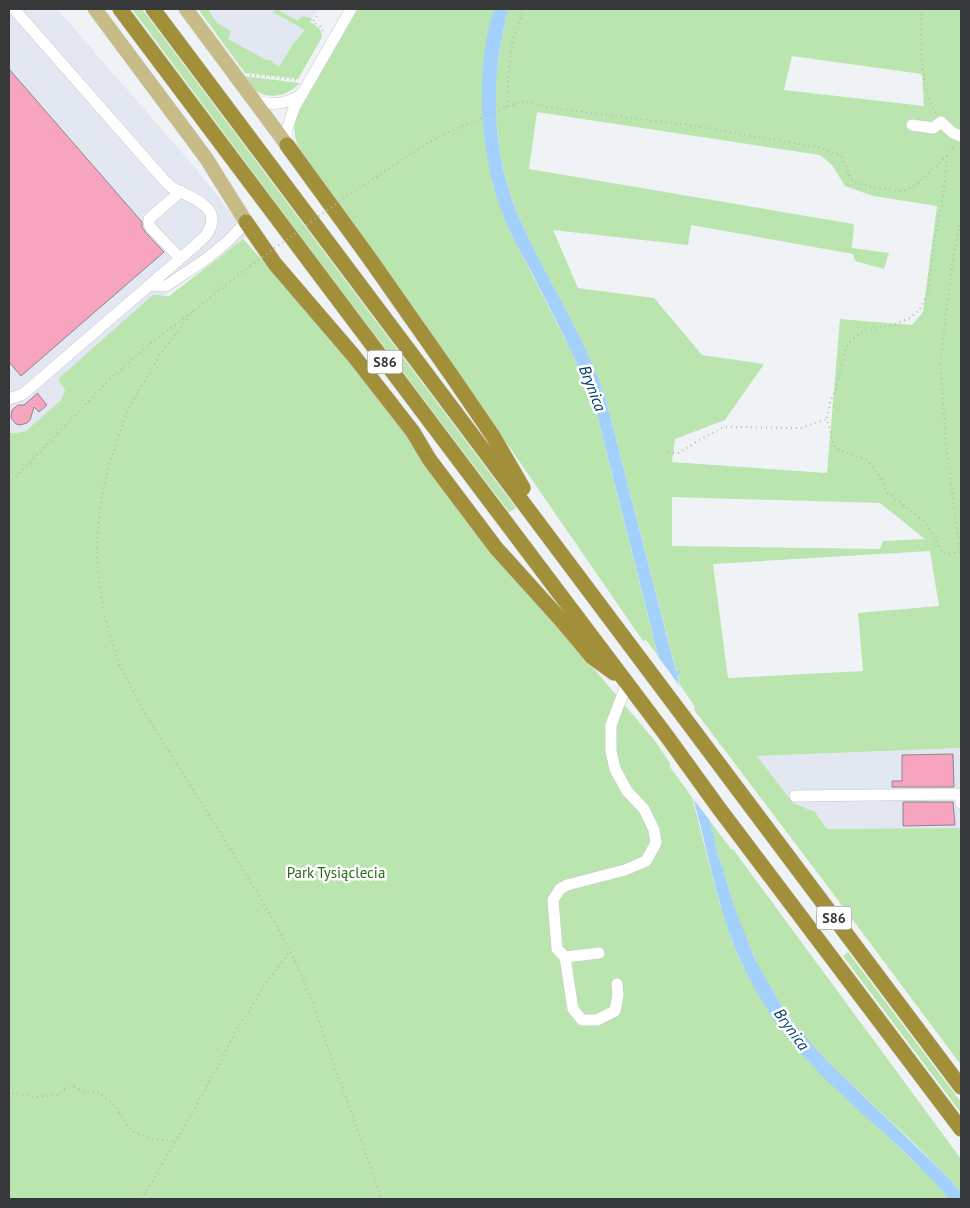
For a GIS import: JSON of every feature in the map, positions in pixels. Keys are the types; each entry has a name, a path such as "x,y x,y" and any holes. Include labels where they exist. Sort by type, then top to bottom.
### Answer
{"highway":[{"name":"S86","path":"120,9 961,1129"},
{"name":"S86","path":"153,9 961,1087"},
{"path":"287,145 370,259 493,436 551,540"},
{"path":"246,222 275,264 353,355 413,432 429,459 496,548 592,657 627,683"}],"main road":[{"path":"95,9 206,158 246,222"},
{"path":"186,9 287,145"}],"street":[{"path":"9,399 29,389 150,285 208,233 212,218 210,211 204,205 164,180 14,9"},
{"path":"287,145 288,129 294,108 351,9"},
{"path":"255,101 282,103 302,94"},
{"path":"912,125 933,128 941,122 959,140"},
{"path":"180,258 152,229 150,219 181,192"},
{"path":"150,285 166,286 206,259 228,241 246,222"},
{"path":"617,984 618,995 615,1011 597,1020 582,1020 573,1009 565,957 557,949 553,900 560,889 568,885 625,870 646,861 656,843 654,830 644,809 627,791 615,770 611,751 611,725 627,683"},
{"path":"795,796 957,794 960,796 961,803"},
{"path":"565,957 599,953"}],"path":[{"path":"506,107 513,40 524,9"},
{"path":"921,9 924,82 932,106 941,122"},
{"path":"317,16 313,22 321,27 324,39"},
{"path":"244,74 299,80"},
{"path":"9,484 110,379 151,342 193,312 250,266 347,196 408,155 438,137 506,107 523,101 552,108 689,125 817,147 842,157 854,182 896,191 903,191 916,186 947,156 959,140"},
{"path":"947,156 943,197 934,242 928,292 920,309 910,318 890,326 865,330 851,340 845,350 827,418 835,448 867,460 880,476 887,492 924,522 934,536 941,552 950,554 961,552"},
{"path":"961,220 953,257 940,362 946,443 961,560"},
{"path":"193,312 162,352 136,395 126,415 109,465 101,499 98,525 97,560 101,595 118,662 141,707 244,871 278,928 303,976 382,1199"},
{"path":"668,452 679,453 724,427 801,428 827,418"},
{"path":"142,1199 222,1060 230,1039 264,986 290,951"},
{"path":"9,1090 13,1093 36,1097 59,1095 64,1089 74,1087 85,1092 97,1091 115,1105 124,1122 134,1132 152,1139 175,1141"}],"shaded area":[{"path":"9,9 57,9 192,164 249,235 112,333 95,369 9,450"},
{"path":"204,9 318,9 281,74 227,44"},
{"path":"961,748 961,828 827,829 815,812 793,803 757,756"}],"green space":[{"path":"132,9 142,9 516,508 509,512 310,249"},
{"path":"198,9 208,9 217,23 231,31 228,39 266,60 270,60 279,67 293,44 305,30 273,12 276,9 298,21 304,16 312,19 310,22 319,28 322,37 298,79 245,73"},
{"path":"356,9 494,9 485,54 482,93 484,134 493,184 507,225 575,359 595,407 658,656 646,640 643,641 415,310 305,159 299,147 295,137 297,113"},
{"path":"508,9 961,9 961,748 757,756 793,803 815,812 827,829 961,828 961,1065 695,711 694,705 680,685 605,396 587,351 520,219 505,175 497,131 496,108 496,85 502,37","holes":["792,56 922,74 924,106 784,90","537,112 820,155 832,165 845,186 873,196 937,206 923,312 912,325 840,319 827,473 672,462 675,439 725,420 764,364 702,355 654,298 578,288 553,230 688,245 691,225 853,254 855,261 884,269 889,253 852,248 854,224 529,169","672,497 880,503 925,539 883,541 880,549 672,546","930,551 939,606 858,613 863,671 728,678 713,564"]},
{"path":"244,76 300,83 284,94 272,96 260,93 254,89"},
{"name":"Park Tysiąclecia","path":"243,239 346,355 488,543 655,741 670,763 670,767 692,797 719,902 732,941 756,990 774,1019 809,1062 927,1174 949,1199 9,1199 9,433 26,431 61,400 65,390 58,379 153,295 169,296"},
{"path":"710,821 731,849 733,849 961,1159 961,1193 920,1149 825,1059 800,1031 781,1005 759,967 743,931 718,855"},
{"path":"848,952 961,1102 961,1113 843,956"}],"water":[{"name":"Brynica","path":"494,9 508,9 503,40 501,40 496,85 497,131 505,176 530,241 587,351 605,396 676,671 681,671 677,675 718,855 734,906 755,959 793,1022 825,1059 947,1176 961,1193 961,1199 949,1199 906,1154 837,1090 793,1045 774,1020 758,994 732,939 716,891 595,407 564,337 507,225 491,174 482,118 482,89 483,61 487,34"}],"pier":[{"path":"654,651 684,692 714,826 688,792"}],"building":[{"path":"9,69 142,222 142,227 146,233 164,252 21,376 9,362"},
{"path":"38,393 47,405 39,412 34,407 30,420 27,423 16,424 11,418 12,410 18,405 24,405"},
{"path":"953,754 954,787 892,787 892,781 902,781 902,755"},
{"path":"903,802 953,802 955,825 903,826"}]}
